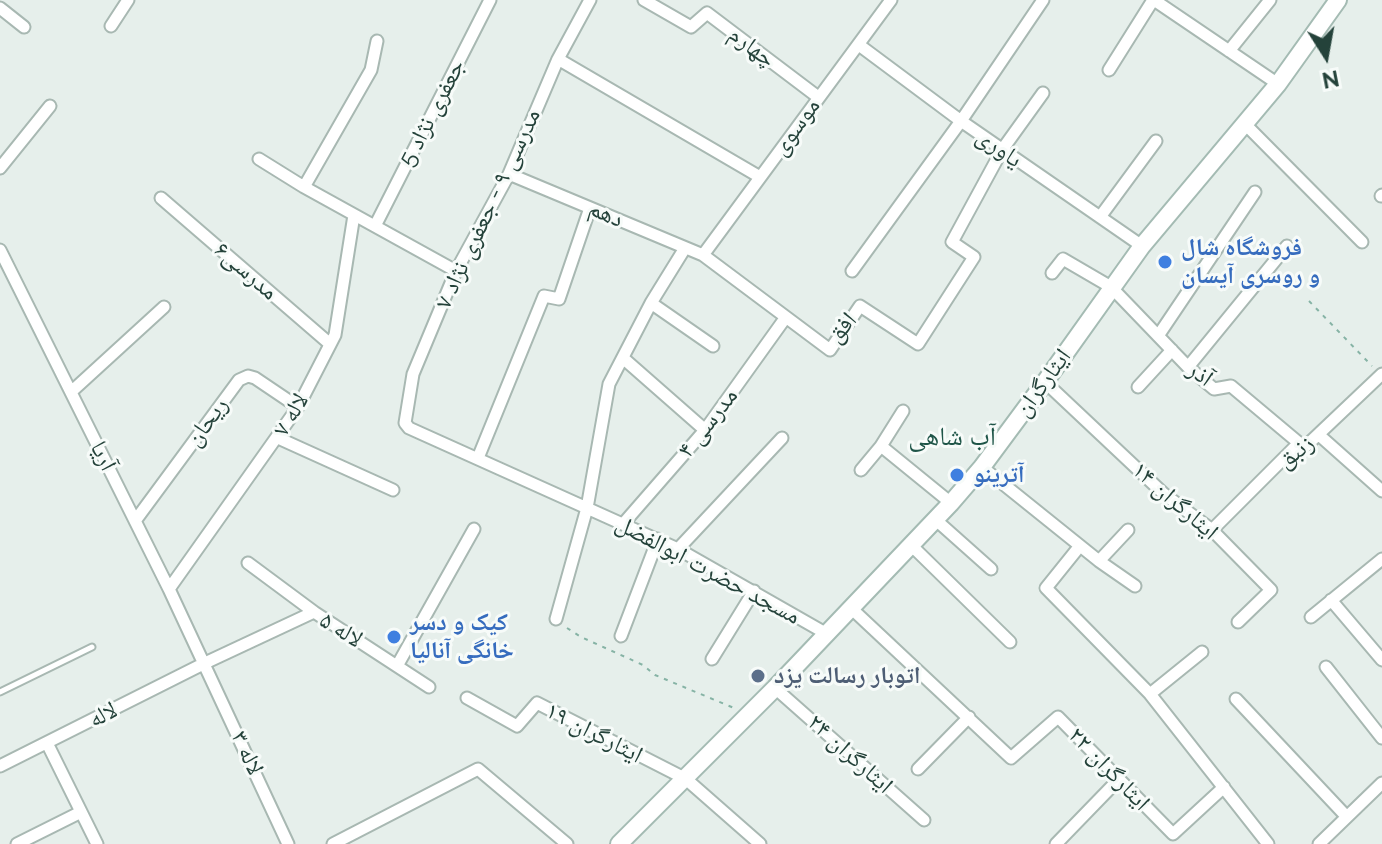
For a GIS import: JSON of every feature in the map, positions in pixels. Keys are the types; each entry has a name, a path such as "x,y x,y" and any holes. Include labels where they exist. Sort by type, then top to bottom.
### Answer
{"main road":[{"name":"ایثارگران","path":"619,844 852,609 982,467 1142,246 1278,84 1338,0"}],"street":[{"path":"111,26 128,0"},
{"name":"جعفری نژاد 5","path":"375,226 490,0"},
{"name":"مدرسی ۹ - جعفری نژاد ۷","path":"405,423 413,374 456,271 509,174 558,59 590,0"},
{"name":"چهارم","path":"644,0 691,27 707,13 818,97"},
{"name":"موسوی","path":"703,255 891,0"},
{"path":"852,271 961,121 1043,0"},
{"path":"1109,70 1154,0 1278,84"},
{"path":"1229,51 1270,0"},
{"path":"0,8 24,27"},
{"path":"304,187 371,70 377,41"},
{"name":"یاوری","path":"859,45 961,121 1142,246"},
{"path":"558,59 760,177"},
{"path":"1002,150 1043,93"},
{"path":"0,168 50,106"},
{"path":"1245,124 1362,242"},
{"path":"1100,217 1156,141"},
{"name":"افق","path":"703,255 830,350 860,306 918,344 974,257 952,242 1002,150"},
{"path":"259,159 456,271"},
{"name":"دهم","path":"509,174 703,255"},
{"path":"1158,336 1255,192"},
{"name":"مدرسی۶","path":"161,198 330,344"},
{"path":"478,458 544,296 559,299 590,208"},
{"name":"لاله ۷","path":"169,589 278,438 298,407 335,335 354,215"},
{"path":"1188,367 1287,246"},
{"name":"مسجد حضرت ابوالفضل","path":"587,508 609,384 651,303 685,248"},
{"name":"آریا","path":"0,250 205,663"},
{"name":"آذر","path":"1052,273 1063,259 1111,287 1188,367 1214,389 1231,386 1299,443"},
{"path":"651,303 713,346"},
{"path":"71,392 164,307"},
{"name":"مدرسی ۴","path":"623,524 705,430 786,317"},
{"path":"1138,387 1172,350"},
{"path":"623,358 705,430"},
{"name":"زنبق","path":"1212,530 1299,443 1306,446 1382,375"},
{"name":"ریحان","path":"135,521 239,380 248,376 255,378 298,407"},
{"name":"ایثارگران ۱۴","path":"1045,382 1164,494 1212,530 1271,590 1238,622"},
{"path":"861,470 903,411"},
{"name":"مسجد حضرت ابوالفضل","path":"405,423 409,428 658,539 827,634"},
{"path":"1319,435 1382,491"},
{"path":"278,438 393,490"},
{"path":"678,549 782,438"},
{"path":"881,446 951,503"},
{"path":"982,467 1079,547 1135,586"},
{"path":"556,619 587,508"},
{"path":"936,520 991,569"},
{"path":"397,666 474,529"},
{"path":"1099,561 1128,530"},
{"path":"621,636 658,539"},
{"path":"912,546 1010,642"},
{"path":"1079,547 1046,588 1150,694 1268,844"},
{"path":"1311,617 1382,559"},
{"path":"248,563 314,612"},
{"path":"712,659 754,591"},
{"path":"1331,600 1382,660"},
{"name":"ایثارگران ۲۲","path":"852,609 1011,758 1058,717 1173,834 1224,787"},
{"name":"لاله ۵","path":"205,663 314,612 429,687"},
{"path":"1150,694 1202,652"},
{"name":"لاله","path":"0,766 205,663"},
{"name":"لاله ۳","path":"205,663 288,844"},
{"path":"1326,667 1382,738"},
{"name":"ایثارگران ۲۴","path":"775,688 924,820"},
{"name":"ایثارگران ۱‍۹","path":"467,698 517,726 537,703 686,779"},
{"path":"1236,699 1346,816"},
{"path":"918,769 969,717"},
{"path":"47,743 97,844"},
{"path":"333,844 478,769 567,844"},
{"path":"686,779 760,844"},
{"path":"1056,844 1119,779"},
{"path":"1319,844 1382,783"},
{"path":"17,844 81,812"}],"lane":[{"path":"0,692 92,647"}],"path":[{"path":"1309,301 1382,375"},
{"path":"556,619 581,637 643,665 655,675 749,715"}],"place":[{"name":"فروشگاه شال و روسری آیسان","path":"1165,262"},
{"name":"آترینو","path":"957,475"},
{"name":"کیک و دسر خانگی آنالیا","path":"394,637"},
{"name":"اتوبار رسالت یزد","path":"758,676"}],"district":[{"name":"آب شاهی","path":"952,437"}]}
